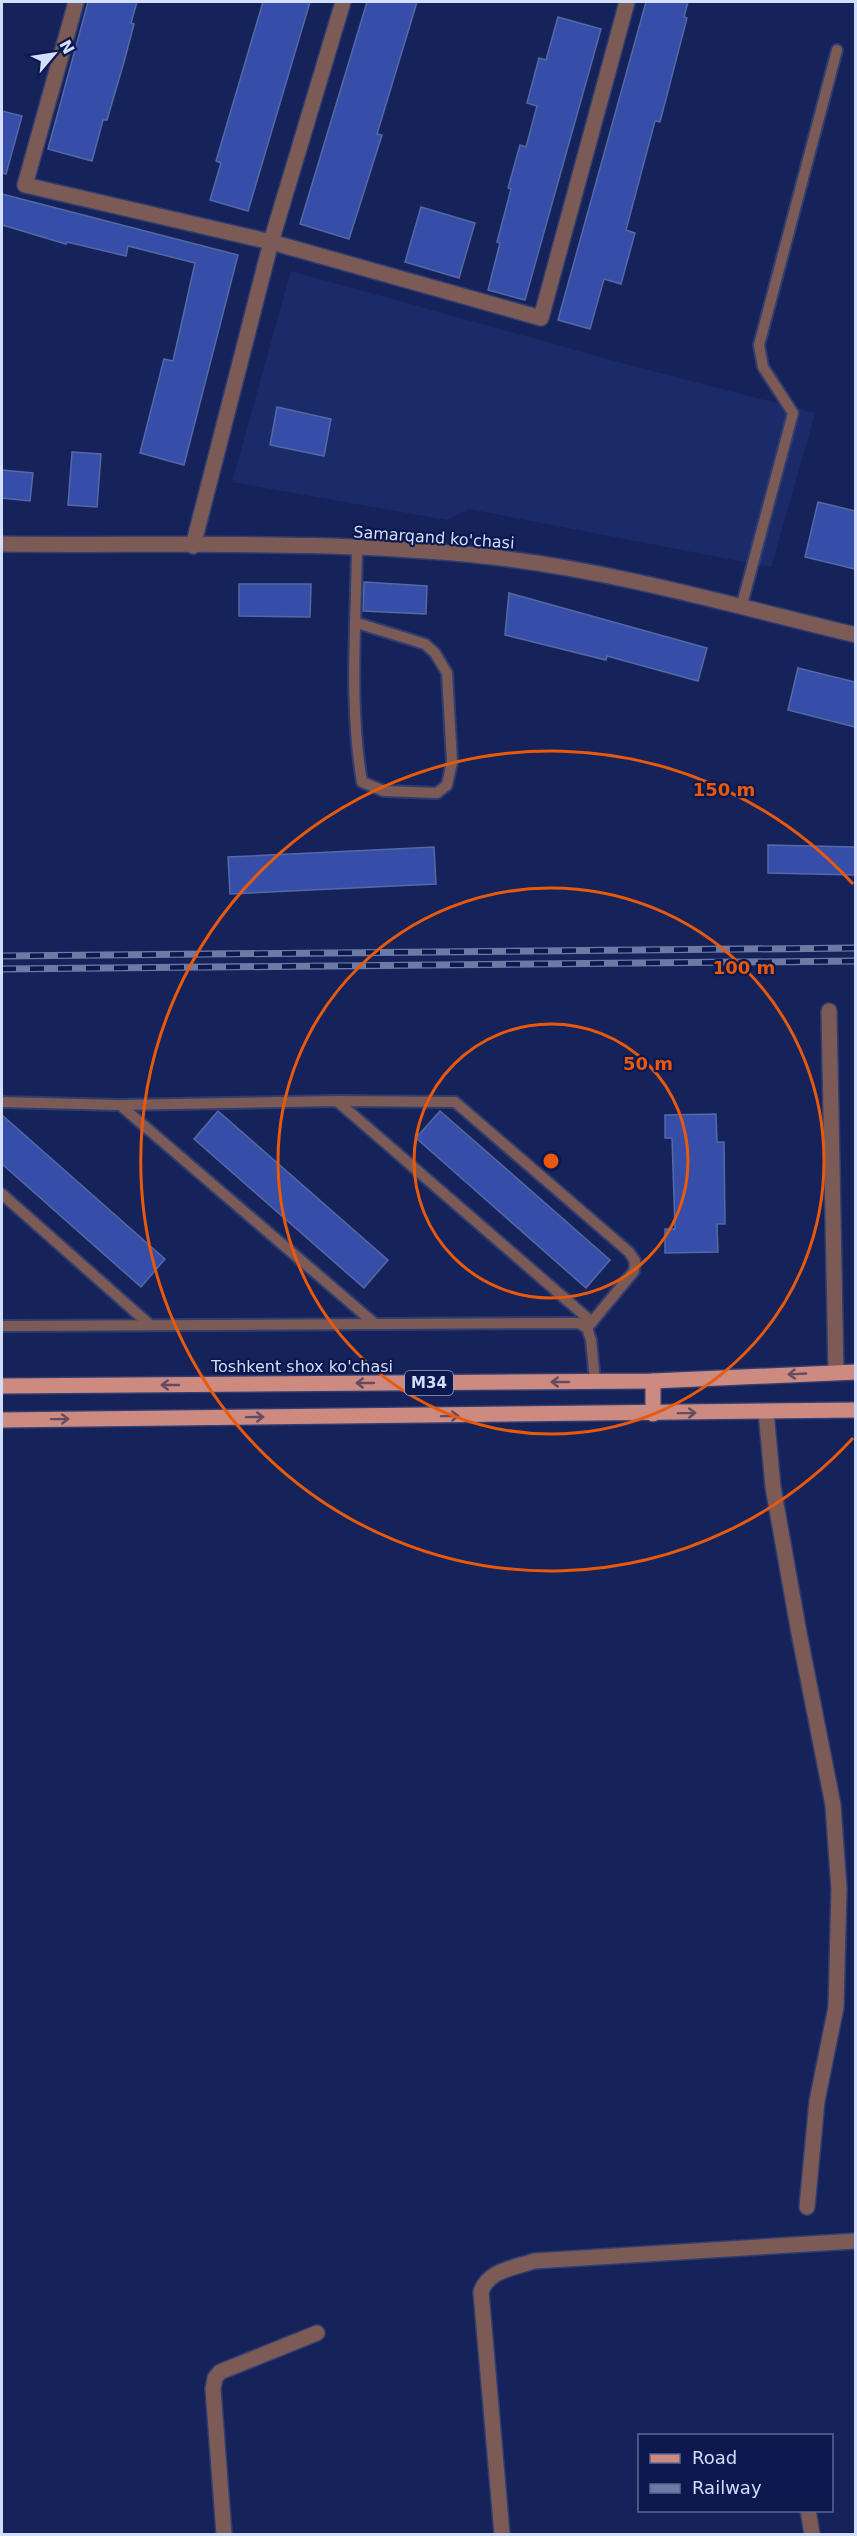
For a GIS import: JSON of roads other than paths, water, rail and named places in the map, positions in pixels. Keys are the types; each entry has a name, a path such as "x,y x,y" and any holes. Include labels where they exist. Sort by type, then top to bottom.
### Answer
{"main road":[{"name":"Toshkent shox ko'chasi","path":"2,1386 653,1381 855,1372"},
{"path":"653,1381 653,1414"},
{"name":"M34","path":"2,1420 855,1410"}],"street":[{"path":"76,2 25,185 271,242 541,318 627,2"},
{"path":"192,546 271,242 343,2"},
{"name":"Samarqand ko'chasi","path":"2,544 357,548 458,554 546,565 621,579 855,635"},
{"path":"829,1011 836,1372"},
{"path":"766,1412 777,1509 798,1634 833,1805 839,1889 836,2007 817,2101 807,2207"},
{"path":"502,2535 481,2292 484,2282 492,2274 534,2261 855,2241"},
{"path":"224,2535 213,2389 215,2379 220,2372 317,2333"},
{"path":"808,2512 812,2535"}],"lane":[{"path":"741,608 793,413 763,368 759,345 837,50"},
{"path":"357,548 356,746 362,782 384,791 437,794 447,785 452,762 447,673 435,653 425,644 357,623"},
{"path":"2,1102 120,1105 443,1100 455,1102 629,1252 635,1261 634,1270 590,1325 595,1381"},
{"path":"337,1101 590,1325"},
{"path":"120,1105 374,1323"},
{"path":"2,1194 150,1325"},
{"path":"2,1326 374,1323 578,1323 590,1325"}],"railway":[{"path":"2,956 856,948"},
{"path":"2,969 856,961"}]}
